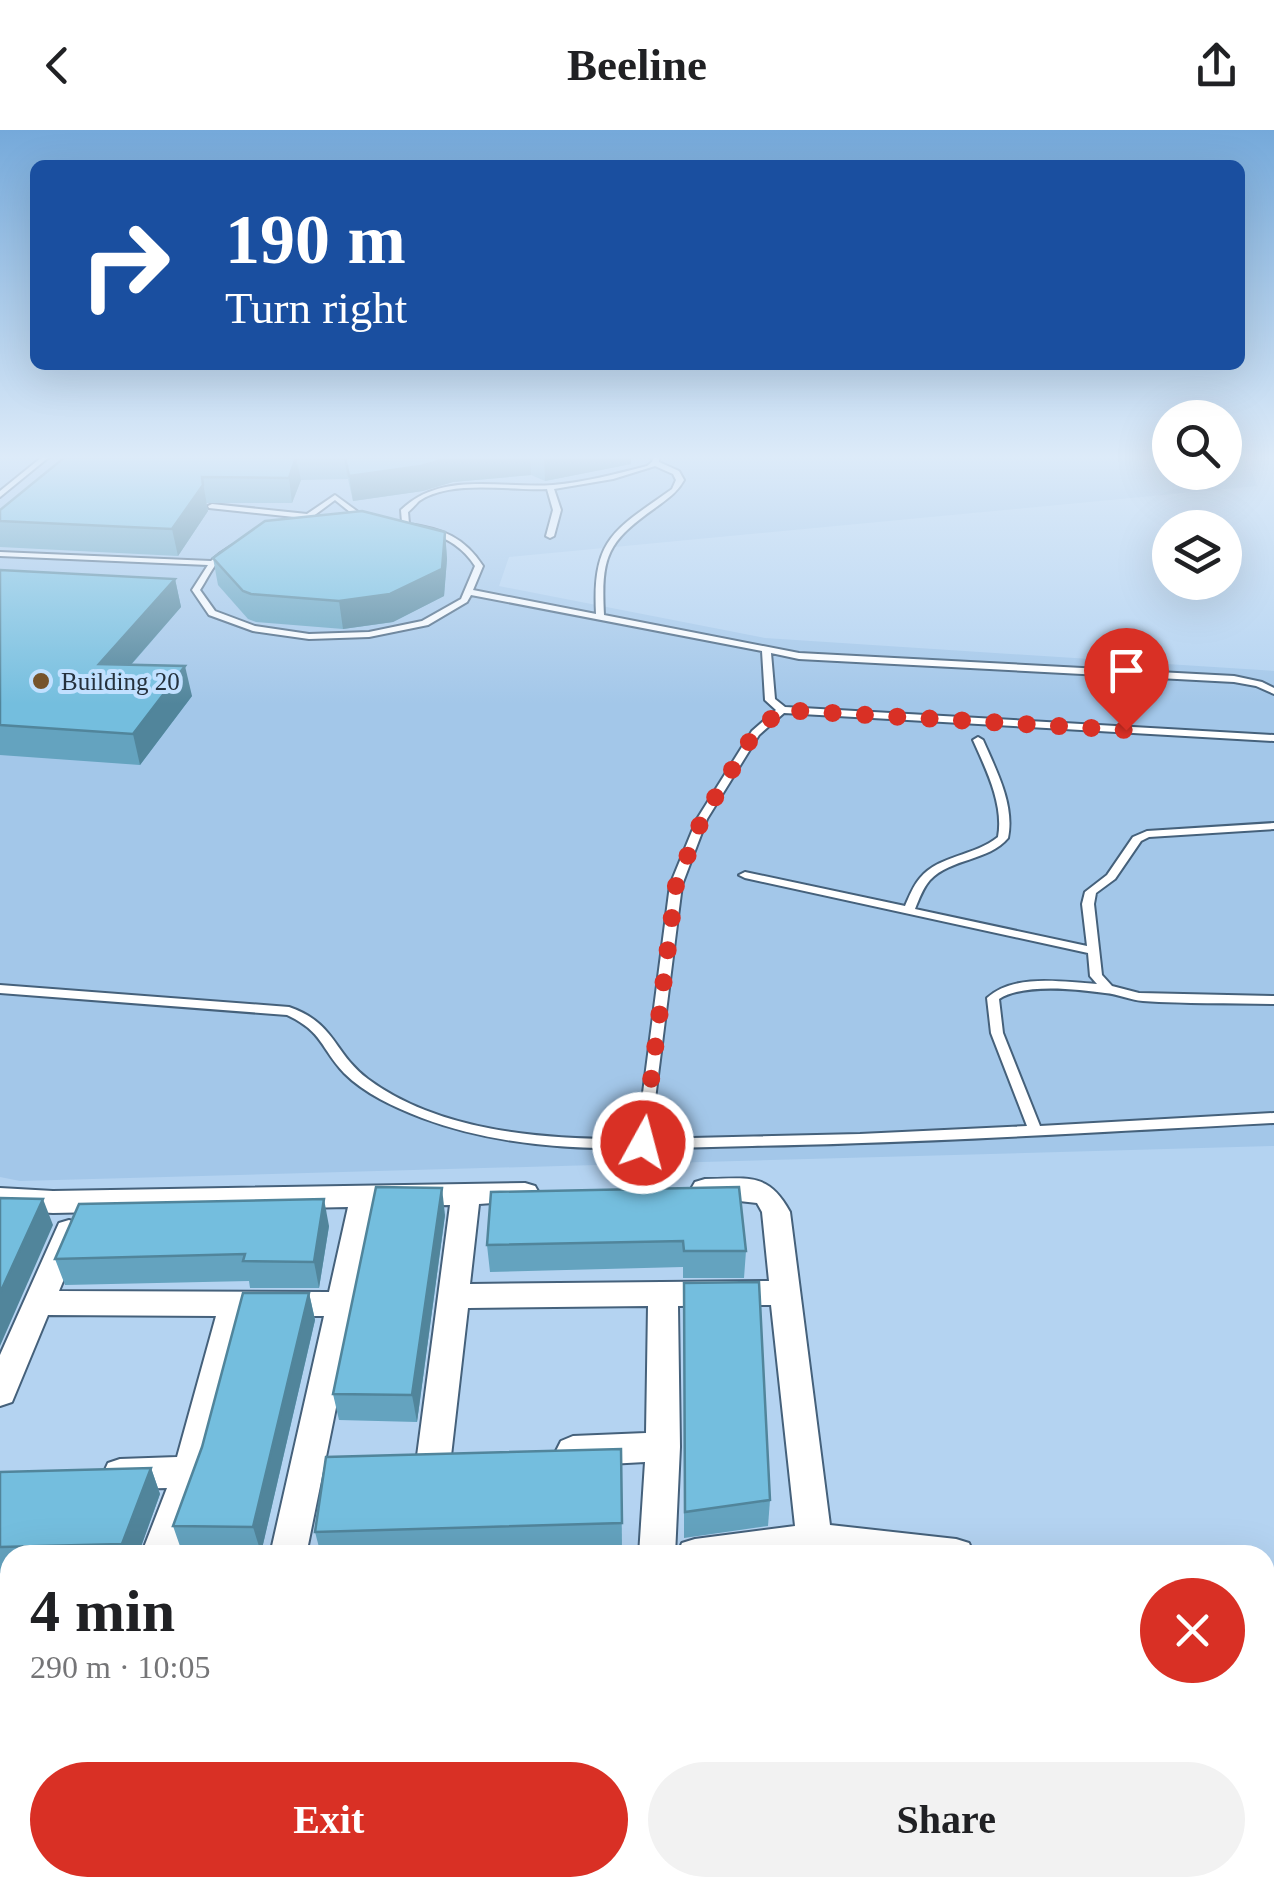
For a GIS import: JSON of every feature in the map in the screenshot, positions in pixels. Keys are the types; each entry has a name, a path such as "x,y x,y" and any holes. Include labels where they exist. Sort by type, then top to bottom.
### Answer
{"street":[{"path":"682,1190 754,1190 767,1196 776,1212 816,1545"},
{"path":"0,1200 82,1202 564,1192"},
{"path":"434,1456 466,1194"},
{"path":"290,1545 365,1196"},
{"path":"0,1392 82,1202"},
{"path":"453,1296 786,1293"},
{"path":"658,1545 663,1447 663,1294"},
{"path":"163,1545 190,1472 236,1302"},
{"path":"40,1303 340,1304"},
{"path":"548,1452 663,1447"},
{"path":"398,1458 472,1455"},
{"path":"307,1462 344,1460"},
{"path":"95,1474 190,1472"}],"lane":[{"path":"253,539 211,563 197,588 198,597 211,613 252,631 292,638 336,638 400,628 436,616 471,592 479,566 469,551 452,539"},
{"path":"600,617 597,584 602,554 611,539"},
{"path":"0,554 211,563"},
{"path":"471,592 766,652 1234,679 1274,691"},
{"path":"766,652 770,700 782,710 1274,738"},
{"path":"643,1143 676,885 702,819 755,732 782,710"},
{"path":"909,910 927,876 951,861 994,848 1002,841 1005,832 999,795 978,740"},
{"path":"1108,989 1096,976 1088,904 1091,892 1111,877 1137,839 1162,832 1274,826"},
{"path":"744,875 1093,950"},
{"path":"1035,1130 997,1033 993,998 1000,991 1018,987 1108,989 1139,997 1274,1000"},
{"path":"0,989 290,1011 324,1030 355,1076 450,1122 505,1138 549,1143 1035,1130 1274,1118"}],"shaded area":[{"path":"0,539 694,539 509,557 499,586 765,638 1274,671 1274,1146 20,1181 0,1177"}],"building":[{"path":"239,539 444,539 442,569 390,594 339,601 251,594 243,591 213,558"},
{"name":"Building 20","path":"0,570 175,579 99,664 185,666 133,734 0,725"},
{"path":"376,1187 442,1188 412,1395 333,1394"},
{"path":"739,1187 746,1251 684,1251 683,1241 487,1245 491,1192"},
{"path":"0,1198 43,1199 0,1293"},
{"path":"324,1199 314,1262 243,1261 245,1254 55,1259 79,1204"},
{"path":"759,1282 770,1500 685,1512 684,1283"},
{"path":"243,1293 309,1293 253,1527 173,1526 202,1447"},
{"path":"621,1449 622,1523 315,1532 326,1457"},
{"path":"151,1468 122,1544 0,1545 0,1472"}],"place":[{"name":"Building 20","path":"41,681"}],"route":[{"path":"643,1143 676,885 702,819 755,732 782,710 1126,730"}]}
